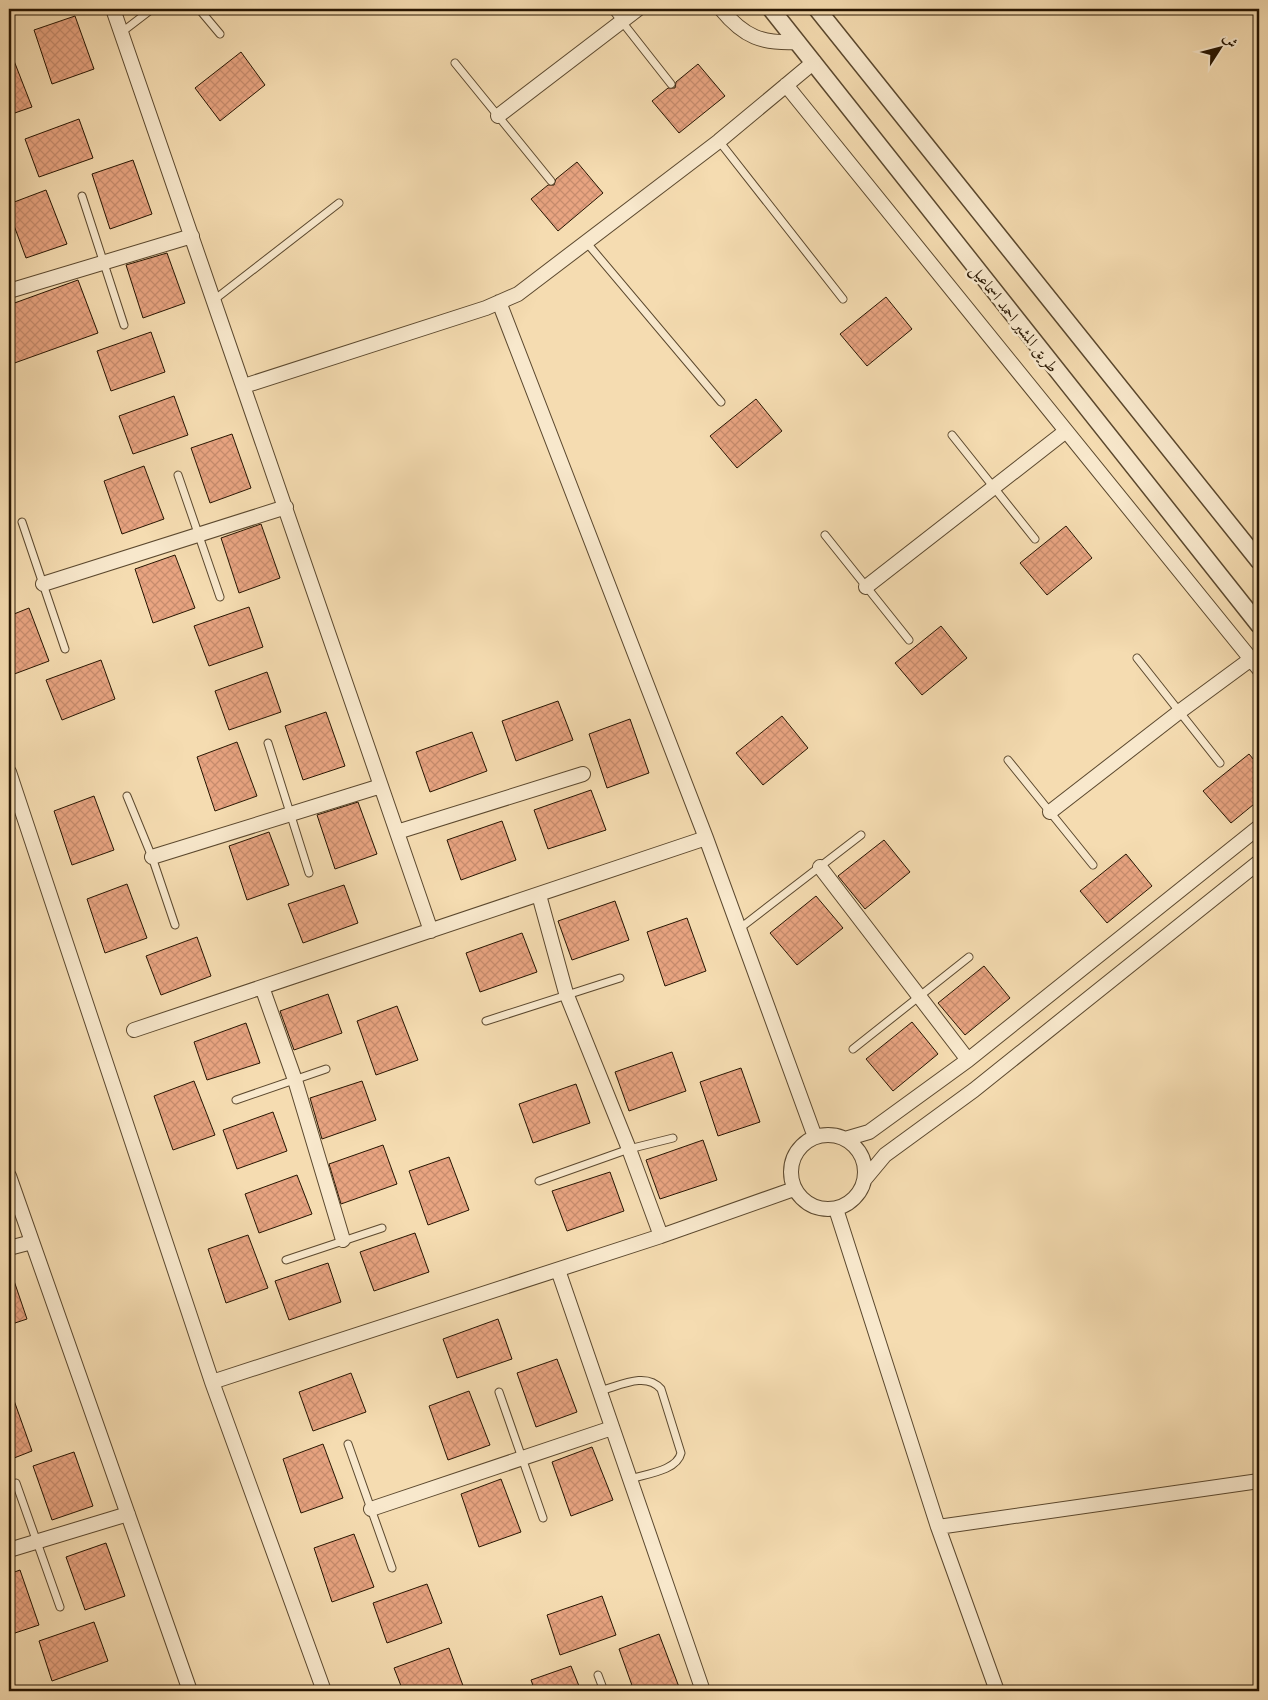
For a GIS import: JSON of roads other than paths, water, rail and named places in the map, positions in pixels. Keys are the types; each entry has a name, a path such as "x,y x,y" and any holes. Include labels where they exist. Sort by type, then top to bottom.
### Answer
{"street":[{"path":"113,9 431,931"},
{"path":"498,116 638,9"},
{"path":"721,9 731,21 751,37 775,44 798,42"},
{"name":"طريق المشير احمد اسماعيل","path":"771,9 1259,626"},
{"path":"817,9 1259,561"},
{"path":"244,386 499,302 518,294 719,141 814,62"},
{"path":"786,85 1255,664 1179,712 1050,812"},
{"path":"9,291 192,236"},
{"path":"499,302 706,838 815,1137"},
{"path":"866,587 1066,431"},
{"path":"43,584 286,508"},
{"path":"9,772 212,1382 324,1691"},
{"path":"397,832 583,774"},
{"path":"152,857 381,786"},
{"path":"845,1139 869,1132 968,1060 1259,827"},
{"path":"134,1030 706,838"},
{"path":"865,1179 864,1163 857,1149 845,1139 830,1134 815,1137 802,1145 793,1158 791,1174 794,1189 805,1201 820,1208 836,1209 850,1203 860,1192 865,1179 885,1155 974,1090 1259,862"},
{"path":"820,867 968,1060"},
{"path":"539,895 566,993 629,1149 661,1236"},
{"path":"262,987 295,1080 343,1240"},
{"path":"9,1176 190,1691"},
{"path":"212,1382 661,1236 794,1189"},
{"path":"836,1209 938,1527 997,1691"},
{"path":"9,1248 32,1242"},
{"path":"558,1270 703,1691"},
{"path":"371,1509 612,1428"},
{"path":"938,1527 1259,1481"},
{"path":"9,1550 128,1514"}],"lane":[{"path":"122,32 152,9"},
{"path":"199,9 220,34"},
{"path":"612,9 671,84"},
{"path":"455,63 551,182"},
{"path":"719,141 843,298"},
{"path":"82,196 124,325"},
{"path":"214,300 339,203"},
{"path":"586,243 721,402"},
{"path":"952,435 1035,539"},
{"path":"178,476 220,596"},
{"path":"22,522 65,649"},
{"path":"825,535 909,640"},
{"path":"1137,658 1220,762"},
{"path":"268,743 309,873"},
{"path":"1008,760 1093,865"},
{"path":"127,796 152,857 175,926"},
{"path":"739,929 861,835"},
{"path":"853,1049 969,957"},
{"path":"486,1021 566,993 620,978"},
{"path":"236,1100 326,1069"},
{"path":"539,1181 629,1149 673,1138"},
{"path":"286,1260 382,1228"},
{"path":"600,1391 648,1379 656,1383 661,1389 681,1453 680,1457 672,1466 630,1479"},
{"path":"498,1392 543,1518"},
{"path":"348,1444 392,1568"},
{"path":"16,1483 60,1607"},
{"path":"598,1675 604,1691"}]}
